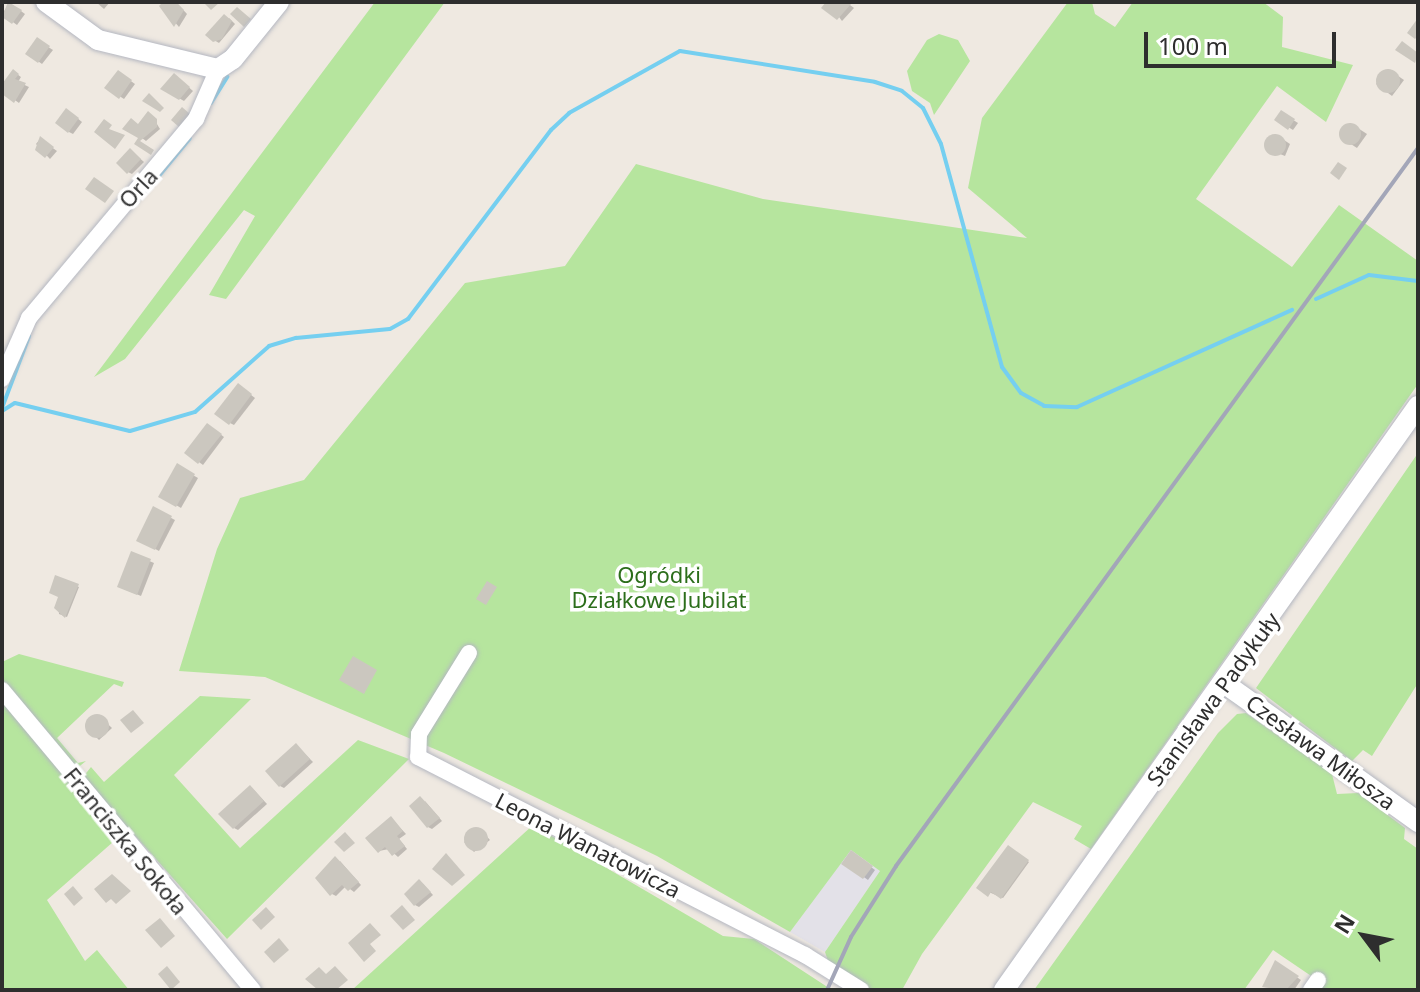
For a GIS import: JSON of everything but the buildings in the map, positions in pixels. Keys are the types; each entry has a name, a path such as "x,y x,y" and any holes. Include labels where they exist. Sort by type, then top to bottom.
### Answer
{"street":[{"name":"Orla","path":"2,379 29,318 196,119 218,69 233,59 279,2"},
{"path":"51,3 98,40 123,50 218,69"},
{"name":"Stanisława Padykuły","path":"1004,990 1418,406"},
{"name":"Leona Wanatowicza","path":"469,653 419,734 418,757 805,955 861,990"},
{"name":"Czesława Miłosza","path":"1224,683 1418,822"},
{"name":"Franciszka Sokoła","path":"2,690 253,990"}],"shaded area":[{"path":"851,849 880,871 825,952 790,932"}],"green space":[{"path":"375,2 445,2 226,299 209,295 255,216 244,210 125,359 94,377"},
{"name":"Ogródki Działkowe Jubilat","path":"1068,2 1092,2 1095,14 1115,27 1133,2 1263,2 1283,17 1282,47 1353,65 1326,122 1277,86 1196,199 1292,267 1339,205 1418,261 1418,384 1091,849 1074,839 1082,826 1033,802 922,954 902,990 867,990 829,964 825,952 880,871 851,850 790,932 657,856 444,753 265,677 179,671 217,549 240,498 304,480 465,283 565,266 636,164 763,199 1027,238 968,188 982,118"},
{"path":"939,34 958,40 970,61 934,115 930,103 912,91 907,71 927,40"},
{"path":"1418,453 1418,683 1372,756 1363,750 1352,761 1256,688"},
{"path":"19,654 124,682 122,687 114,684 57,738 78,763 86,761 76,769 2,680 2,662"},
{"path":"200,696 251,699 174,775 240,848 358,740 409,759 227,939 83,777 91,767 104,782"},
{"path":"2,699 122,844 119,848 113,842 47,900 85,961 97,950 129,990 2,990"},
{"path":"1246,713 1332,774 1337,794 1358,793 1405,828 1404,839 1418,849 1418,990 1315,990 1320,982 1273,950 1244,990 1034,990 1218,733 1237,714"},
{"path":"533,825 723,936 754,939 832,990 352,990"}],"waterway":[{"path":"2,411 15,403 130,431 195,412 269,346 296,338 390,329 408,319 551,130 569,113 680,51 875,82 902,91 923,108 941,144 1002,367 1021,393 1044,406 1077,407 1292,310"},
{"path":"211,103 227,77"},
{"path":"158,177 190,138"},
{"path":"1316,299 1369,275 1418,281"},
{"path":"2,408 29,336"}],"railway":[{"path":"827,990 851,937 896,866 1418,148"}]}
